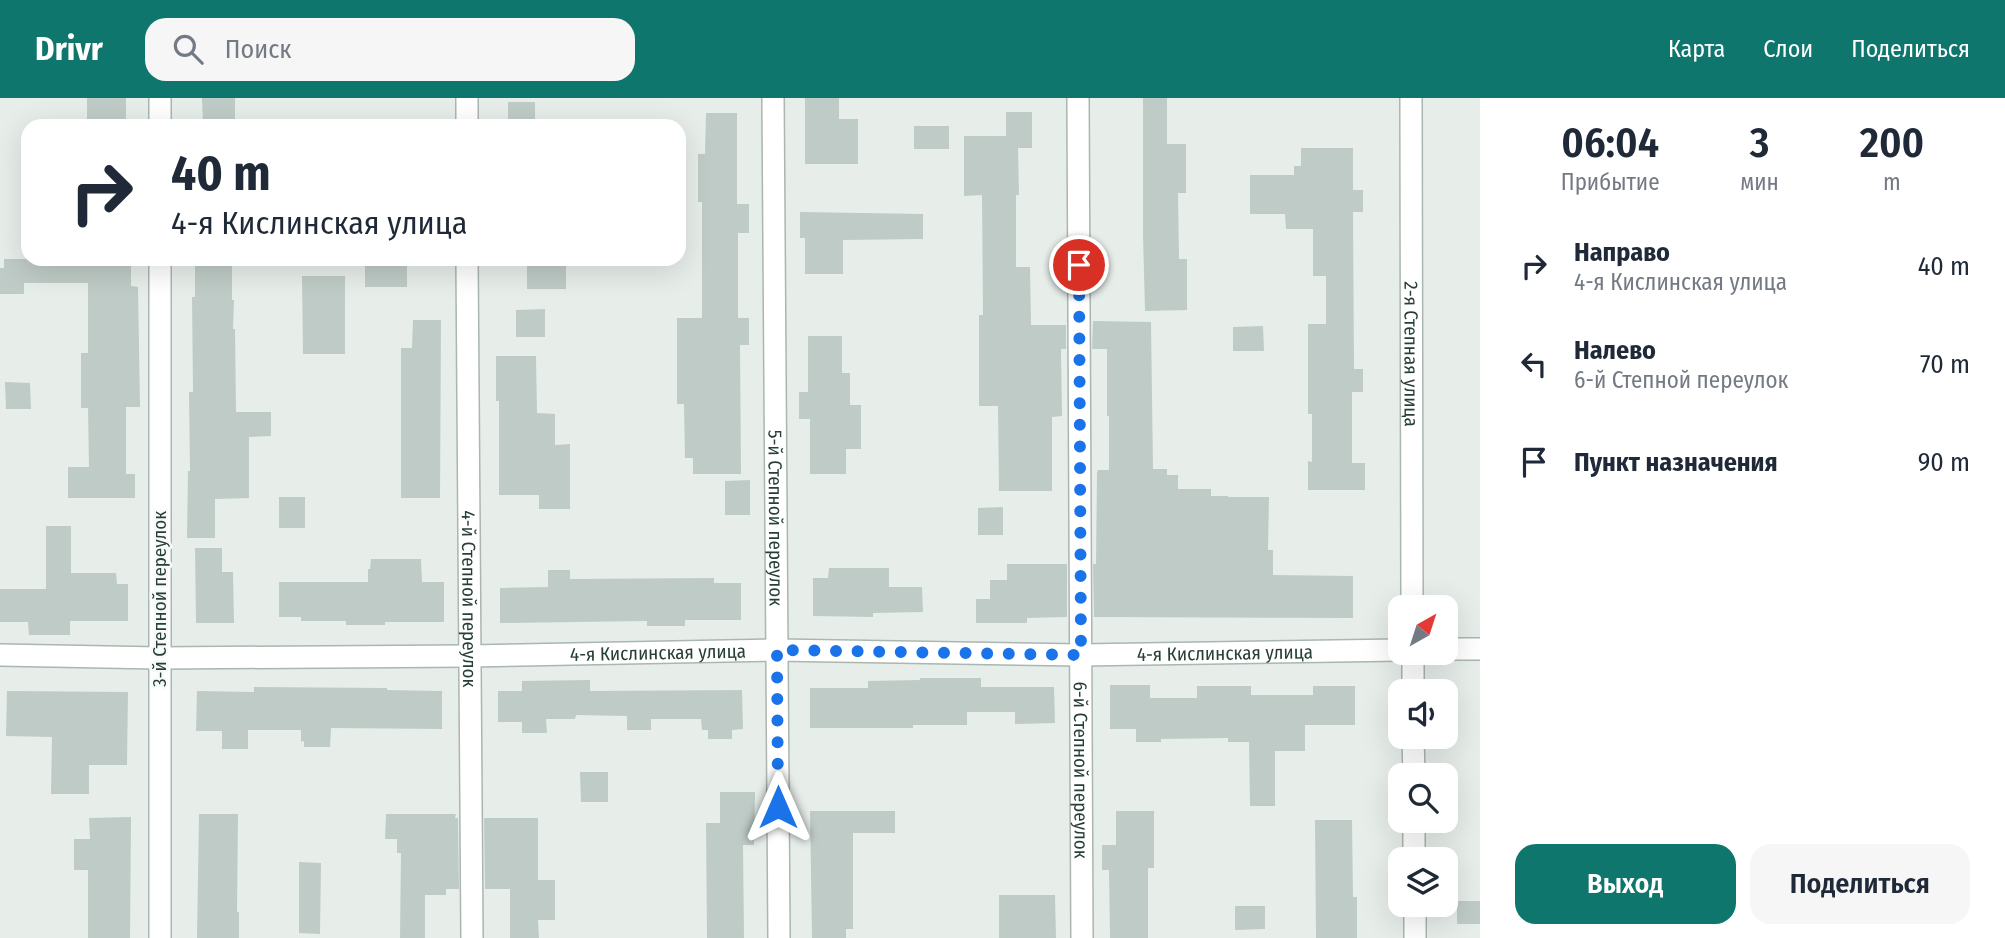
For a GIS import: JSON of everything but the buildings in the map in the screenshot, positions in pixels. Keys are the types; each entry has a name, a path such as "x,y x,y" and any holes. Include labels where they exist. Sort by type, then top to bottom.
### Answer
{"street":[{"path":"160,98 160,119"},
{"path":"467,98 467,119"},
{"name":"5-й Степной переулок","path":"773,98 779,938"},
{"name":"6-й Степной переулок","path":"1078,98 1082,938"},
{"name":"2-я Степная улица","path":"1411,98 1412,595"},
{"name":"3-й Степной переулок","path":"160,266 160,938"},
{"name":"4-й Степной переулок","path":"467,266 472,938"},
{"path":"1458,649 1480,649"},
{"name":"4-я Кислинская улица","path":"0,655 159,658 777,650 1081,655 1388,650"},
{"path":"1415,917 1415,938"}],"route":[{"path":"778,807 777,650 1081,655 1079,265"}]}
